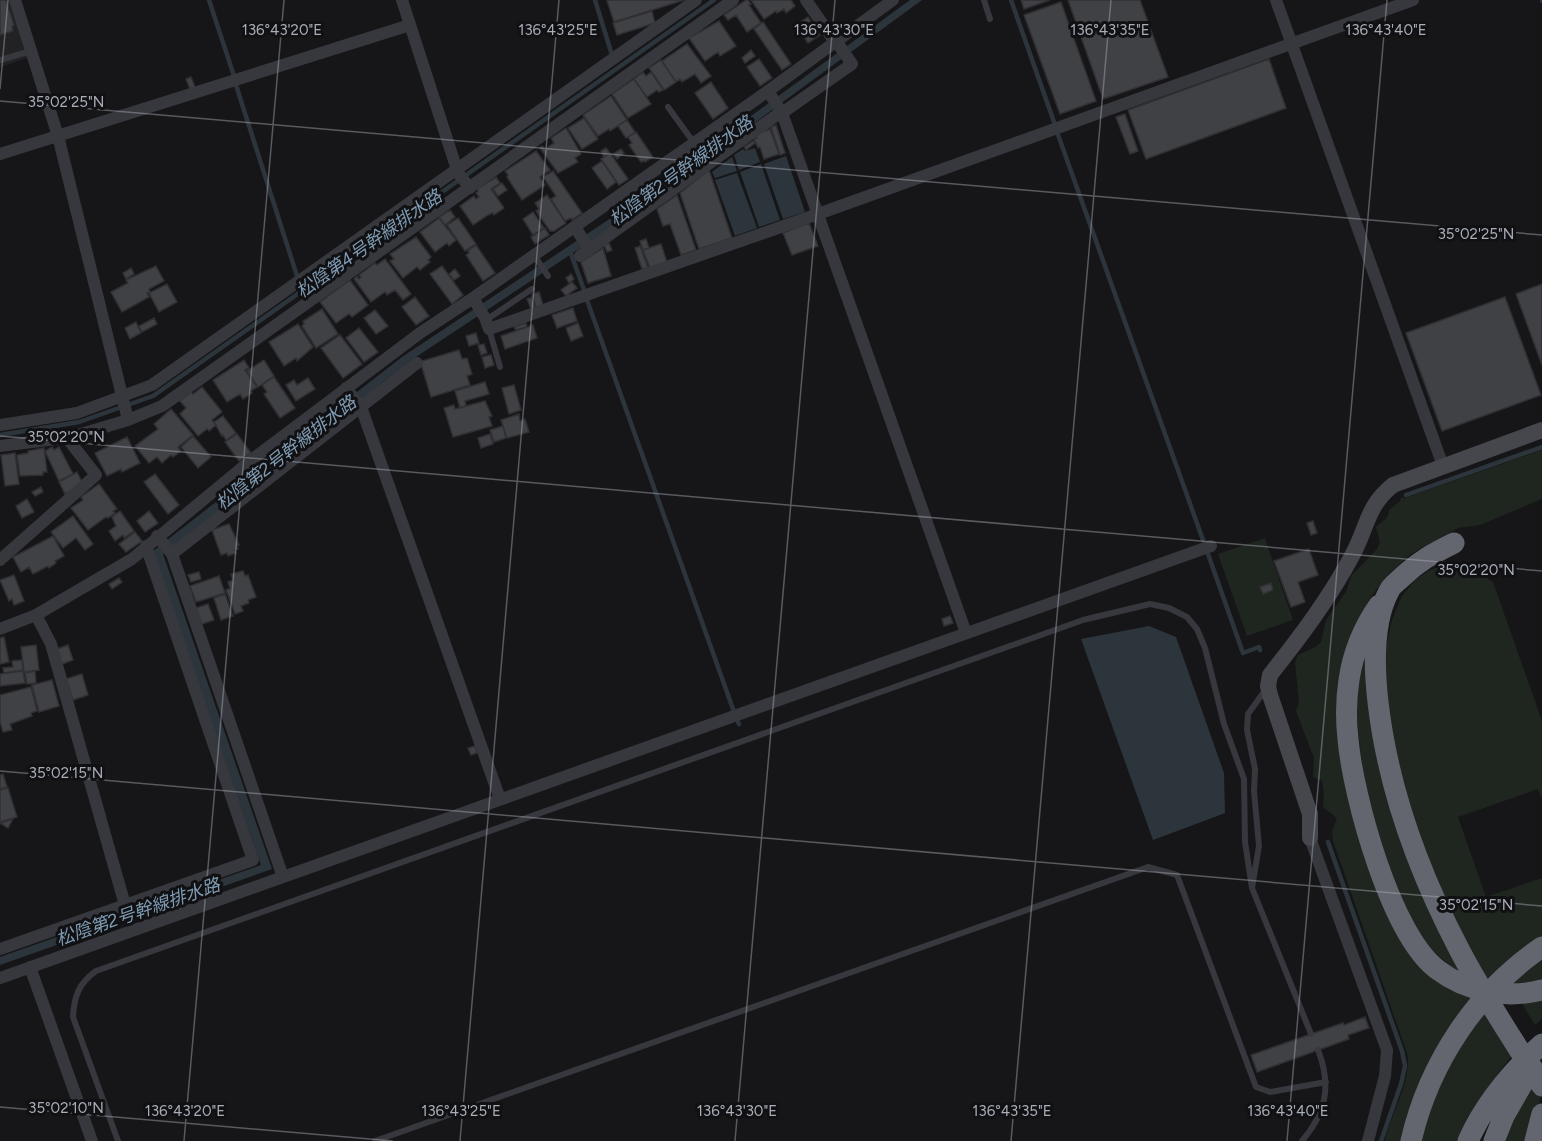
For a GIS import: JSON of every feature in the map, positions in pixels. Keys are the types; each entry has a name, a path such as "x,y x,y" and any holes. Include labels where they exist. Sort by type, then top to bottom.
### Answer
{"highway":[{"path":"1454,543 1419,561 1389,589 1366,624 1354,652 1348,682 1348,739 1352,764 1374,853 1399,916 1420,954 1436,969 1453,980 1473,988 1514,994 1540,991"},
{"path":"1389,589 1379,622 1376,683 1381,728 1398,803 1414,851 1455,943 1542,1086"},
{"path":"1411,1141 1423,1102 1453,1039 1498,982 1542,947"},
{"path":"1468,1141 1493,1096 1542,1044"},
{"path":"1494,1141 1518,1088 1542,1052"},
{"path":"1535,1141 1542,1114"}],"street":[{"path":"15,0 58,135 127,417"},
{"path":"402,0 457,171 469,187"},
{"path":"0,425 77,413 121,399 152,385 696,0"},
{"path":"0,446 67,438 162,406 733,0"},
{"path":"577,230 586,251 852,64 806,0"},
{"path":"0,629 36,615 132,559 146,546 160,539 250,461 348,390 420,333 474,300 577,230 694,143 769,93 892,0"},
{"path":"1276,0 1443,465"},
{"path":"474,300 487,322 818,214 1413,0"},
{"path":"0,154 410,25"},
{"path":"769,93 781,112 966,633"},
{"path":"621,198 634,216"},
{"path":"172,553 417,363"},
{"path":"348,390 360,405 500,799"},
{"path":"1368,1141 1385,1076 1387,1050 1310,838 1310,814 1268,686 1270,675 1317,612 1355,550 1367,518 1380,495 1393,485 1542,430"},
{"path":"0,560 96,475 67,438"},
{"path":"160,539 172,553 284,877"},
{"path":"0,949 253,860 146,546"},
{"path":"0,978 1211,546"},
{"path":"36,615 51,644 125,905"},
{"path":"30,967 92,1141"}],"lane":[{"path":"984,0 990,19"},
{"path":"0,60 31,51"},
{"path":"668,107 694,143"},
{"path":"536,258 548,275"},
{"path":"500,367 487,322 532,289"},
{"path":"118,1141 73,1017 73,1002 77,990 85,979 96,971 1083,620 1150,604 1169,608 1187,617 1197,629 1205,648 1224,724 1244,779 1245,842 1252,888 1311,1034"},
{"path":"1252,888 1259,846 1254,791 1255,769 1247,730 1248,714 1268,686"},
{"path":"375,1141 1148,867 1178,875 1256,1087 1270,1092 1326,1082"},
{"path":"1302,1141 1315,1126 1324,1106 1326,1082 1318,1050"}],"shaded area":[{"path":"0,0 10,0 27,58 0,67"},
{"path":"1542,450 1542,499 1480,525 1458,528 1411,554 1387,576 1370,598 1357,622 1341,679 1392,921 1473,997 1407,1115 1401,1141 1385,1141 1406,1079 1408,1056 1333,841 1332,831 1337,818 1323,807 1322,781 1313,777 1314,758 1296,711 1299,703 1295,662 1298,655 1321,642 1326,620 1346,592 1351,576 1377,549 1380,542 1376,527 1386,518 1389,510 1400,501 1401,497 1405,498"},
{"path":"1265,538 1293,620 1247,636 1218,554"},
{"path":"1445,564 1470,570 1493,582 1542,721 1542,800 1538,789 1458,817 1486,897 1542,878 1542,937 1487,980 1449,912 1406,800 1390,722 1386,646 1392,620 1402,596 1415,580 1428,571"},
{"path":"1369,646 1369,689 1463,974 1450,966 1428,946 1419,934 1393,882 1374,822 1362,761 1357,703 1359,662"},
{"path":"1542,957 1542,981 1508,984"},
{"path":"1542,993 1542,1019 1535,1025 1518,997"},
{"path":"1485,1008 1513,1054 1483,1096 1458,1141 1420,1141 1433,1097 1456,1048"},
{"path":"1531,1075 1542,1090 1530,1141 1504,1141"}],"water":[{"name":"松陰第2号幹線排水路","path":"910,0 922,0 618,223 410,361 163,554 272,869 0,965 0,957 261,865 153,551 402,357 614,216"},
{"path":"755,148 760,162 739,170 734,155 743,149 745,151"},
{"path":"786,156 805,212 783,219 764,164"},
{"path":"732,157 737,171 715,178 712,172"},
{"path":"761,164 780,220 759,227 740,172"},
{"path":"737,173 757,228 735,236 715,180"},
{"path":"1149,626 1176,637 1224,773 1225,813 1153,840 1081,639"}],"building":[{"path":"0,0 6,0 14,25 12,26 13,31 0,35"},
{"path":"684,0 614,22 607,1"},
{"path":"746,0 751,4 749,5 761,23 747,32 736,15 728,20 724,15"},
{"path":"751,0 791,0 795,6 786,13 784,9 777,13 776,11 764,19"},
{"path":"1021,0 1050,0 1024,9"},
{"path":"1068,0 1140,0 1168,77 1103,99"},
{"path":"1061,2 1096,101 1060,114 1024,15"},
{"path":"652,11 655,23 617,35 613,23"},
{"path":"808,17 820,35 808,43 796,25"},
{"path":"719,21 736,46 720,56 718,52 705,61 689,38"},
{"path":"763,22 791,64 782,70 754,29"},
{"path":"687,44 711,76 701,83 695,74 682,82 680,79 676,82 662,61"},
{"path":"751,50 755,56 745,63 742,58"},
{"path":"759,59 772,78 760,86 747,67"},
{"path":"1269,59 1286,108 1146,159 1128,110"},
{"path":"661,60 676,82 664,90 649,68"},
{"path":"643,72 646,76 651,72 663,90 659,92 657,90 647,97 634,79"},
{"path":"191,77 195,87 190,89 186,79"},
{"path":"634,79 651,104 628,118 612,94"},
{"path":"711,82 728,108 713,119 695,93"},
{"path":"611,96 627,120 598,136 583,115"},
{"path":"1125,114 1138,151 1130,154 1116,117"},
{"path":"584,118 598,139 582,149 568,128"},
{"path":"627,120 635,132 626,138 618,126"},
{"path":"776,125 785,153 780,155 771,127"},
{"path":"566,128 581,154 575,158 578,162 558,173 540,148 542,146 545,149 554,143 551,138"},
{"path":"770,129 779,154 764,159 754,139 757,138 756,134"},
{"path":"636,132 653,157 645,162 641,162 629,145 632,143 628,137"},
{"path":"753,141 755,143 746,150 744,147"},
{"path":"606,148 610,153 604,157 601,151"},
{"path":"621,149 624,153 617,159 613,154"},
{"path":"536,151 550,170 540,177 545,185 522,200 505,171"},
{"path":"610,153 628,179 619,185 601,159"},
{"path":"602,161 616,182 607,189 592,168"},
{"path":"709,170 732,238 699,249 680,193"},
{"path":"553,171 582,213 572,220 571,218 565,221 551,199 556,196 543,177"},
{"path":"496,177 500,183 491,189 504,208 473,225 460,206 474,196 476,199 479,197 476,193 477,189"},
{"path":"502,183 507,190 498,196 493,189"},
{"path":"547,195 566,223 554,231 550,231 536,211 539,209 535,203"},
{"path":"677,195 696,250 681,255 670,224 663,226 657,209"},
{"path":"450,210 455,217 445,225 439,217"},
{"path":"533,212 544,228 533,235 523,219"},
{"path":"439,218 456,240 449,246 447,243 435,252 420,232"},
{"path":"458,218 476,244 465,251 447,225"},
{"path":"809,223 818,246 792,255 783,233"},
{"path":"545,228 549,235 535,244 531,237"},
{"path":"416,237 431,257 428,260 430,262 420,270 417,267 403,278 390,261 394,259 390,254"},
{"path":"646,239 649,248 643,250 640,241"},
{"path":"609,243 612,250 607,252 604,245"},
{"path":"661,244 667,262 650,268 643,250"},
{"path":"476,245 495,273 483,281 466,255"},
{"path":"640,246 648,268 642,269 635,248"},
{"path":"603,248 611,276 588,283 581,262"},
{"path":"385,259 411,294 403,300 395,290 387,295 385,292 371,302 354,279 357,276 359,279 361,277 359,275 375,263 377,265"},
{"path":"156,266 164,281 149,289 150,292 147,293 149,297 122,312 111,292 128,283 126,280"},
{"path":"442,266 463,295 452,304 430,274"},
{"path":"131,268 134,274 126,279 123,273"},
{"path":"455,269 460,276 454,280 449,274"},
{"path":"571,274 574,279 569,283 566,278"},
{"path":"350,280 368,305 352,317 349,314 336,323 320,302"},
{"path":"572,282 577,288 566,296 561,290"},
{"path":"167,284 177,302 159,312 149,293"},
{"path":"1542,284 1542,365 1516,294"},
{"path":"539,292 543,305 536,307 532,294"},
{"path":"415,297 429,316 416,325 402,307"},
{"path":"532,297 535,307 531,309 527,299"},
{"path":"1505,297 1541,395 1442,431 1406,333"},
{"path":"573,308 577,321 557,328 552,315"},
{"path":"322,309 338,334 316,348 302,326 303,321"},
{"path":"375,310 388,326 376,334 364,318"},
{"path":"154,318 157,324 142,332 139,326"},
{"path":"136,322 141,333 130,339 125,328"},
{"path":"526,323 527,327 516,330 514,327"},
{"path":"578,323 583,336 571,341 566,328"},
{"path":"298,324 313,347 297,361 296,358 284,366 269,342"},
{"path":"533,325 537,338 505,349 501,336"},
{"path":"359,328 378,352 364,362 346,338"},
{"path":"476,333 479,343 469,346 466,336"},
{"path":"340,335 362,364 343,378 321,348"},
{"path":"484,344 487,353 481,355 478,345"},
{"path":"459,350 462,359 467,358 472,374 467,376 470,385 431,397 422,361"},
{"path":"491,355 494,365 485,368 482,357"},
{"path":"244,360 249,368 245,370 257,387 243,399 240,394 227,402 213,380"},
{"path":"264,360 274,376 258,387 247,371"},
{"path":"274,377 295,408 280,418 264,394 267,392 262,385"},
{"path":"308,378 315,389 296,401 286,385 294,380 297,385"},
{"path":"485,382 489,394 465,401 466,406 460,408 455,391"},
{"path":"514,385 521,410 509,414 502,388"},
{"path":"202,387 222,412 212,420 216,425 198,436 180,414 186,408 180,401"},
{"path":"485,401 492,416 489,417 492,426 453,437 444,408 454,405 455,409"},
{"path":"171,409 193,435 178,447 181,451 173,457 171,455 162,463 157,457 149,463 135,446 158,429 154,424"},
{"path":"519,414 520,421 525,419 529,432 507,438 501,420"},
{"path":"223,416 236,433 226,440 214,422"},
{"path":"503,426 506,438 494,442 490,430"},
{"path":"237,434 251,453 239,461 225,442"},
{"path":"490,434 493,444 481,448 478,438"},
{"path":"193,436 211,457 198,468 181,447"},
{"path":"127,437 140,463 107,476 95,453"},
{"path":"52,447 54,450 59,447 73,474 59,481 45,451"},
{"path":"44,448 47,472 43,472 43,475 20,476 17,455"},
{"path":"15,453 19,484 5,486 1,455"},
{"path":"77,472 83,484 65,494 59,482"},
{"path":"155,474 179,505 168,514 144,482"},
{"path":"99,484 117,509 113,511 115,513 88,530 71,508 83,500 81,497"},
{"path":"41,487 43,492 35,496 32,492"},
{"path":"27,499 34,512 22,518 16,506"},
{"path":"120,511 134,531 115,541 109,531 116,526 112,517"},
{"path":"149,511 158,523 145,532 137,521"},
{"path":"73,516 93,544 85,550 76,538 63,548 51,532"},
{"path":"1313,521 1317,533 1311,535 1307,523"},
{"path":"229,524 239,545 238,549 235,550 236,553 228,556 227,553 221,555 212,530"},
{"path":"135,532 142,541 126,552 119,544"},
{"path":"53,536 64,556 49,568 48,566 33,574 29,567 21,572 13,557"},
{"path":"1309,549 1318,575 1298,582 1305,602 1291,607 1274,561"},
{"path":"243,571 245,576 248,575 256,597 241,606 243,611 235,614 226,590 230,588 228,582 233,580 231,574"},
{"path":"199,572 201,579 191,582 188,575"},
{"path":"14,575 24,601 14,605 12,599 9,601 0,580"},
{"path":"219,576 225,593 196,602 190,586"},
{"path":"119,578 122,582 112,589 109,584"},
{"path":"1271,583 1273,590 1263,594 1260,587"},
{"path":"225,594 233,616 221,620 214,598"},
{"path":"208,604 214,620 202,624 196,608"},
{"path":"950,616 953,623 944,626 942,619"},
{"path":"4,637 9,662 0,664 0,638"},
{"path":"36,645 39,670 24,672 21,647"},
{"path":"68,645 73,660 62,664 57,649"},
{"path":"22,660 23,670 4,673 3,668 13,667 12,661"},
{"path":"23,671 25,683 0,686 0,674"},
{"path":"35,671 36,683 27,684 25,673"},
{"path":"82,674 88,695 73,700 66,679"},
{"path":"52,680 59,706 39,712 32,685"},
{"path":"31,687 37,711 31,713 32,716 10,724 12,730 3,732 0,722 0,695"},
{"path":"475,746 477,753 471,755 468,748"},
{"path":"3,774 7,787 0,789 0,775"},
{"path":"8,788 17,817 0,822 0,790"},
{"path":"13,819 8,828 0,823"},
{"path":"1365,1017 1369,1028 1348,1035 1349,1039 1257,1072 1251,1055"}],"waterway":[{"path":"209,0 234,76"},
{"path":"595,0 612,55"},
{"name":"松陰第4号幹線排水路","path":"0,435 79,422 153,396 714,0"},
{"path":"1011,0 1054,122"},
{"path":"236,85 297,276"},
{"path":"1057,132 1203,540"},
{"path":"570,251 584,290"},
{"path":"587,300 733,709"},
{"path":"1406,495 1542,447"},
{"path":"1208,554 1243,653 1259,647 1260,650"},
{"path":"1328,842 1402,1051 1405,1066 1381,1141"}]}
